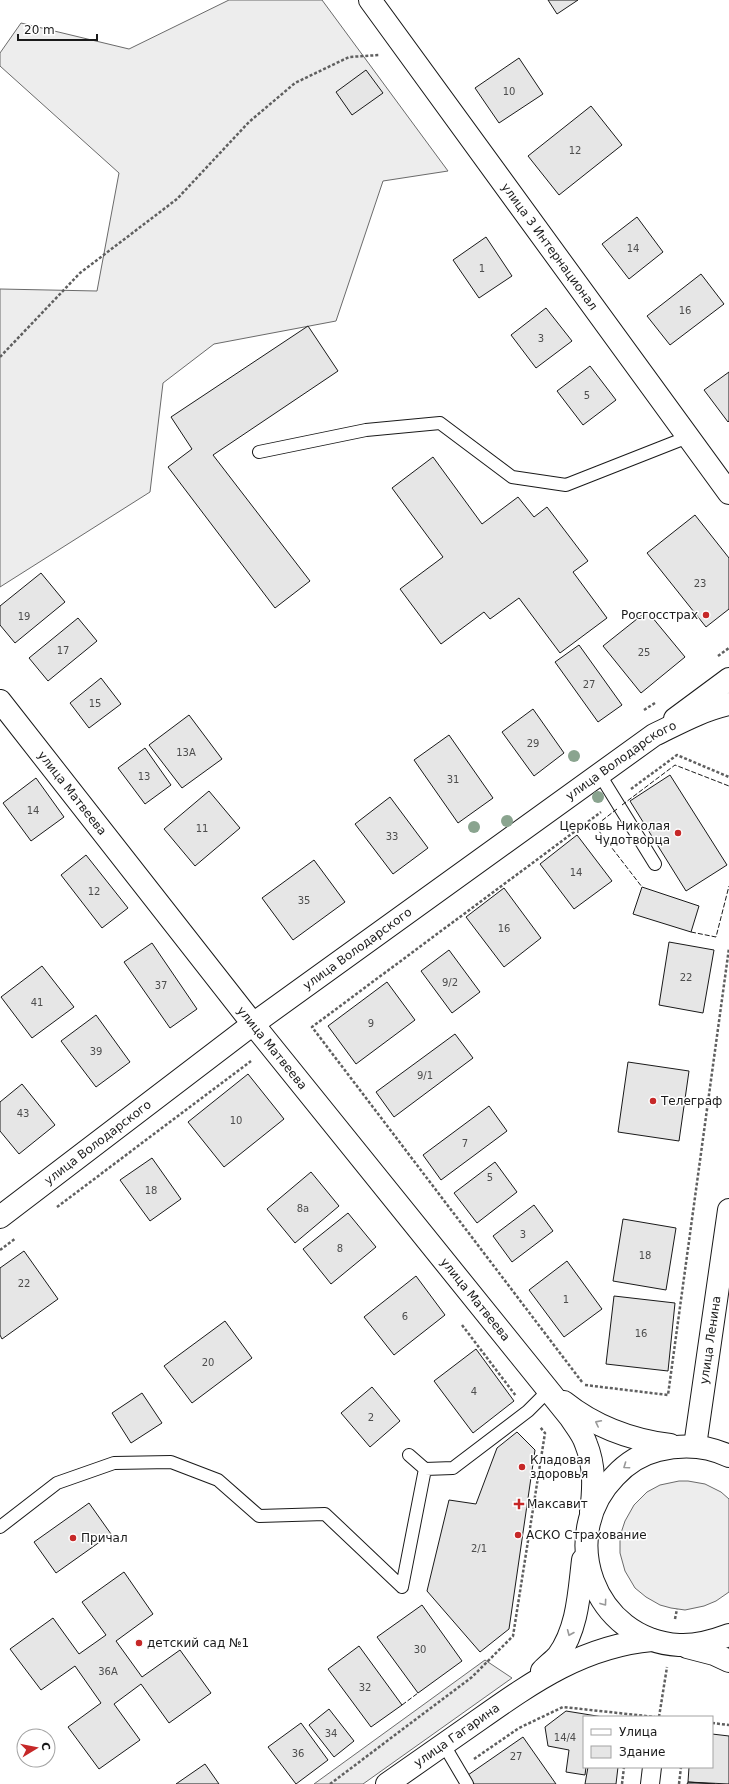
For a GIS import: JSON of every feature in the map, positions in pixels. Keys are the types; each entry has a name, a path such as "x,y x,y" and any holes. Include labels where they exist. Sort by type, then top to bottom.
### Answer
{"street":[{"name":"улица 3 Интернационал","path":"370,0 729,493"},
{"path":"654,735 729,680"},
{"name":"улица Матвеева","path":"0,701 253,1024 549,1390"},
{"name":"улица Володарского","path":"0,1217 253,1024 654,735 687,718 714,707 729,704"},
{"name":"улица Ленина","path":"685,1446 729,1210"},
{"path":"549,1390 576,1411 600,1424 650,1442 725,1453"},
{"path":"526,1687 557,1656 569,1635 576,1614 594,1490 593,1465 586,1443 570,1417 549,1390"},
{"path":"591,1512 604,1486 624,1466 648,1452 685,1446"},
{"path":"586,1540 589,1572 599,1596 611,1612 629,1628 652,1640"},
{"path":"680,1645 707,1643 729,1635"},
{"path":"526,1687 552,1671 593,1652 627,1643 652,1640 680,1645 714,1654 729,1661"},
{"name":"улица Гагарина","path":"387,1784 526,1687"},
{"path":"650,1784 652,1768"}],"lane":[{"path":"259,452 366,430 440,423 512,477 566,485 688,437"},
{"path":"600,775 617,800 655,864"},
{"path":"409,1455 425,1469 452,1468 528,1411 549,1390"},
{"path":"0,1526 57,1483 114,1463 171,1462 218,1480 259,1516 325,1514 402,1587 425,1469"},
{"path":"444,1745 467,1784"}],"path":[{"path":"0,357 80,273 177,199 249,122 295,83 349,57 408,52"},
{"path":"729,777 677,755 312,1027 584,1385 668,1395 729,948"},
{"path":"51,1212 256,1058"},
{"path":"0,1250 19,1236"},
{"path":"330,1784 472,1677 513,1636 545,1433 460,1323"},
{"path":"459,1770 519,1728 563,1707 631,1716"},
{"path":"713,1723 729,1725"},
{"path":"622,1784 624,1768"},
{"path":"679,1784 681,1768"}],"shaded area":[{"path":"229,0 322,0 448,171 383,181 336,321 214,344 163,383 150,492 0,587 0,289 97,291 119,173 0,66 0,53 21,23 129,49"},
{"path":"679,1481 705,1484 721,1492 729,1499 729,1592 716,1601 704,1606 685,1610 660,1605 646,1597 635,1588 625,1571 620,1553 620,1536 625,1521 634,1505 647,1492 660,1485"},
{"path":"485,1660 512,1678 363,1784 314,1784"}],"building":[{"path":"548,0 578,0 557,14"},
{"path":"519,58 543,94 499,123 475,88"},
{"path":"366,70 383,93 352,115 336,92"},
{"path":"591,106 622,145 559,195 528,156"},
{"path":"637,217 663,252 629,279 602,244"},
{"path":"486,237 512,276 479,298 453,260"},
{"path":"701,274 724,304 670,345 647,316"},
{"path":"546,308 572,341 536,368 511,335"},
{"path":"308,326 338,371 213,455 310,581 275,608 168,467 192,449 171,417"},
{"path":"590,366 616,400 583,425 557,391"},
{"path":"729,372 729,421 728,422 704,390"},
{"path":"433,457 482,524 518,497 534,517 547,507 588,561 573,572 607,618 560,653 519,598 490,619 484,612 441,644 400,589 443,557 392,488"},
{"path":"695,515 729,558 729,609 706,627 647,553"},
{"path":"41,573 65,602 15,643 0,625 0,606"},
{"path":"647,611 685,657 641,693 603,646"},
{"path":"78,618 97,641 48,681 29,658"},
{"path":"579,645 622,705 598,722 555,662"},
{"path":"101,678 121,704 89,728 70,703"},
{"path":"533,709 564,753 534,776 502,732"},
{"path":"189,715 222,759 182,788 149,745"},
{"path":"449,735 493,798 458,823 414,760"},
{"path":"145,748 171,785 145,804 118,768"},
{"name":"Церковь Николая Чудотворца","path":"670,775 727,865 686,891 630,801"},
{"path":"36,778 64,817 31,841 3,803"},
{"path":"209,791 240,828 195,866 164,829"},
{"path":"390,797 428,848 393,874 355,824"},
{"path":"577,835 612,881 574,909 540,864"},
{"path":"86,855 128,908 102,928 61,875"},
{"path":"314,860 345,902 293,940 262,898"},
{"path":"642,887 699,906 691,932 633,914"},
{"path":"504,888 541,938 504,967 466,917"},
{"path":"669,942 714,950 703,1013 659,1005"},
{"path":"152,943 197,1009 170,1028 124,962"},
{"path":"449,950 480,992 452,1013 421,971"},
{"path":"42,966 74,1007 32,1038 1,997"},
{"path":"387,982 415,1020 356,1064 328,1026"},
{"path":"96,1015 130,1062 96,1087 61,1041"},
{"path":"455,1034 473,1058 394,1117 376,1092"},
{"name":"Телеграф","path":"628,1062 689,1071 679,1141 618,1132"},
{"path":"248,1074 284,1119 224,1167 188,1122"},
{"path":"22,1084 55,1125 19,1154 0,1131 0,1102"},
{"path":"489,1106 507,1131 441,1180 423,1155"},
{"path":"152,1158 181,1199 150,1221 120,1180"},
{"path":"495,1162 517,1192 477,1223 454,1193"},
{"path":"311,1172 339,1206 295,1243 267,1209"},
{"path":"534,1205 553,1231 512,1262 493,1236"},
{"path":"348,1213 376,1247 331,1284 303,1249"},
{"path":"623,1219 676,1228 666,1290 613,1281"},
{"path":"24,1251 58,1299 2,1339 0,1335 0,1268"},
{"path":"567,1261 602,1309 564,1337 529,1290"},
{"path":"416,1276 445,1315 394,1355 364,1317"},
{"path":"614,1296 675,1303 668,1371 606,1364"},
{"path":"225,1321 252,1358 192,1403 164,1366"},
{"path":"476,1349 514,1401 473,1433 434,1381"},
{"path":"372,1387 400,1421 370,1447 341,1413"},
{"path":"142,1393 162,1423 131,1443 112,1413"},
{"path":"517,1432 535,1450 509,1629 480,1652 427,1591 449,1500 476,1504 497,1448"},
{"name":"Причал","path":"89,1503 111,1534 56,1573 34,1542"},
{"path":"124,1572 153,1614 116,1641 142,1677 180,1650 211,1693 169,1723 141,1684 114,1704 140,1740 99,1769 68,1727 101,1703 75,1666 41,1690 10,1649 53,1618 79,1654 106,1635 82,1602"},
{"path":"422,1605 462,1661 418,1693 377,1637"},
{"path":"359,1646 402,1705 371,1727 328,1669"},
{"path":"329,1709 354,1741 334,1757 309,1725"},
{"path":"566,1711 597,1716 583,1716 583,1768 586,1768 585,1775 566,1772 569,1750 548,1746 545,1727"},
{"path":"301,1723 328,1760 296,1784 268,1747"},
{"path":"713,1734 729,1736 729,1784 688,1782 689,1768 713,1768"},
{"path":"523,1737 556,1784 474,1784 468,1775"},
{"path":"205,1764 219,1784 176,1784"},
{"path":"588,1768 618,1768 616,1784 585,1784"},
{"path":"688,1782 715,1784 687,1784"}],"fence":[{"path":"622,805 675,765 729,786"},
{"path":"617,809 595,826 642,887"},
{"path":"691,932 716,937 729,886"},
{"path":"402,1705 418,1693"}],"place":[{"name":"Росгосстрах","path":"706,615"},
{"name":"Церковь Николая Чудотворца","path":"678,833"},
{"name":"Телеграф","path":"653,1101"},
{"name":"Кладовая здоровья","path":"522,1467"},
{"name":"Максавит","path":"519,1504"},
{"name":"АСКО Страхование","path":"518,1535"},
{"name":"Причал","path":"73,1538"},
{"name":"детский сад №1","path":"139,1643"}]}
